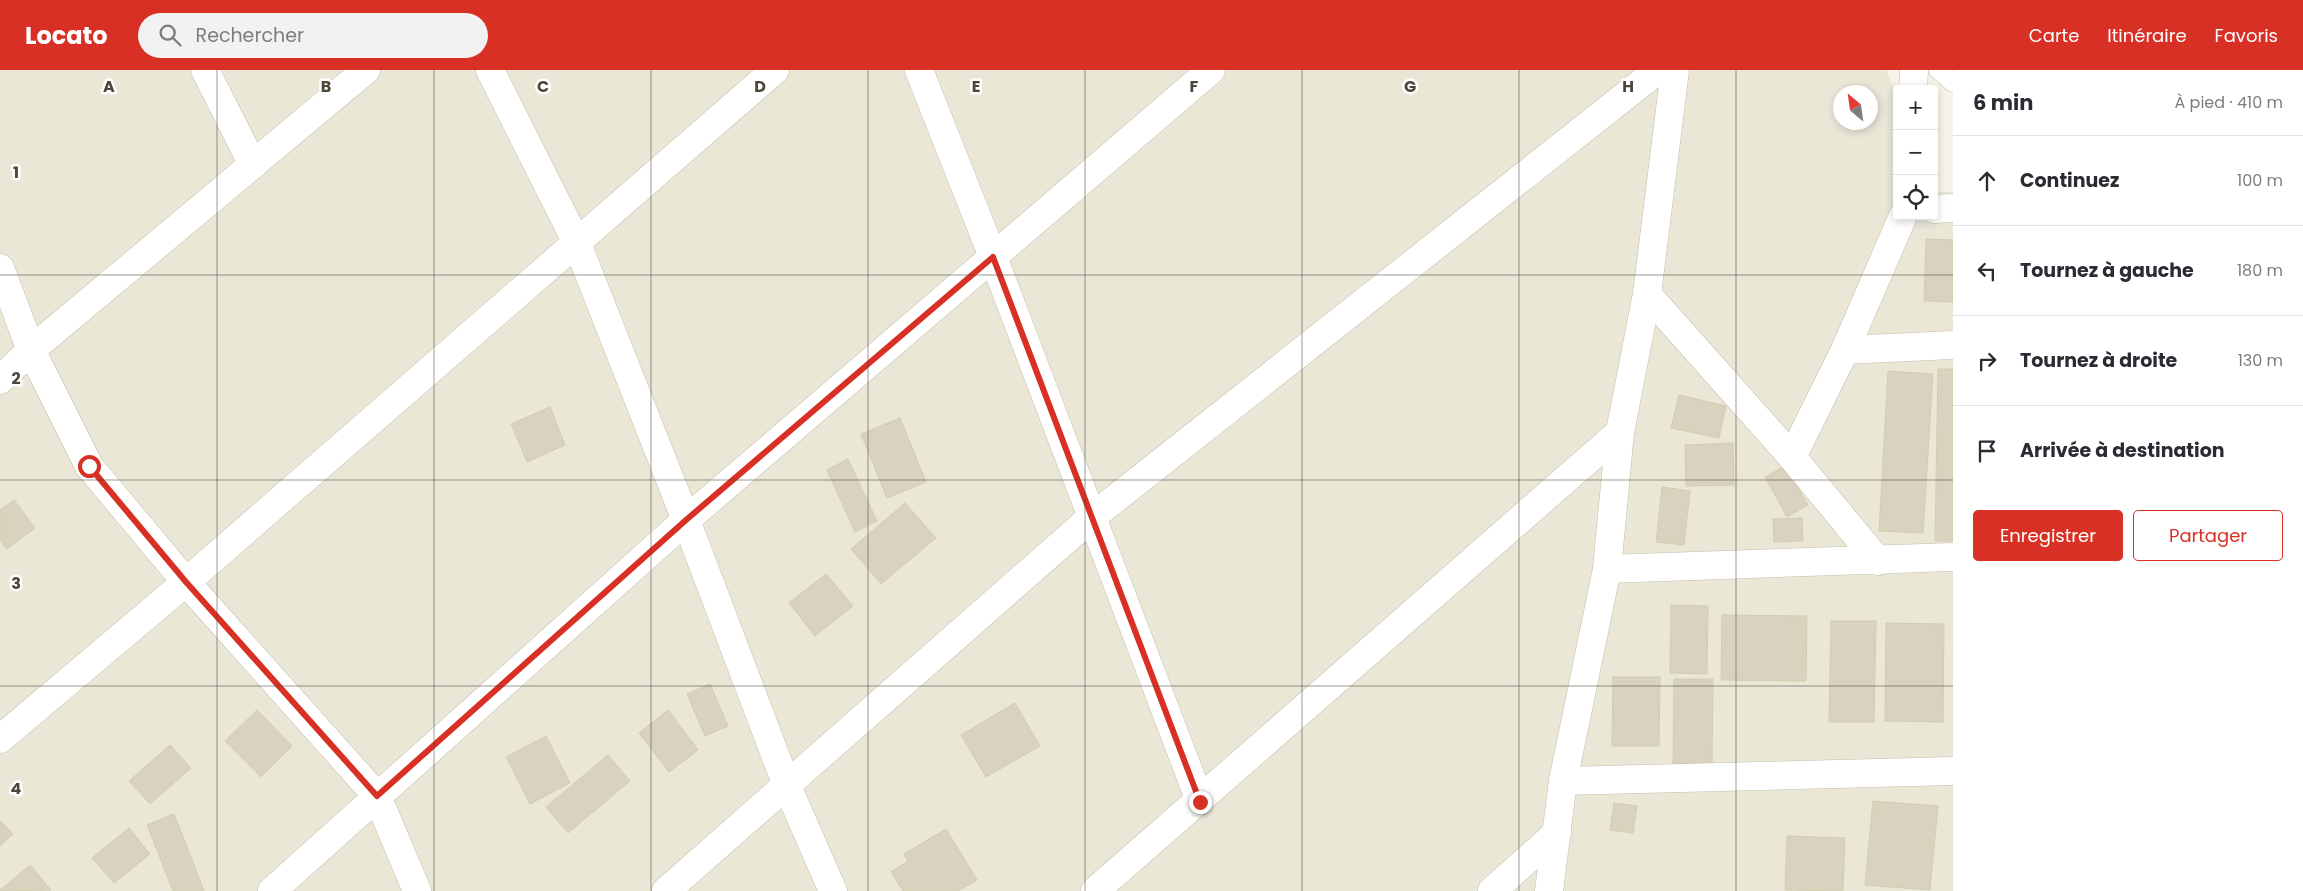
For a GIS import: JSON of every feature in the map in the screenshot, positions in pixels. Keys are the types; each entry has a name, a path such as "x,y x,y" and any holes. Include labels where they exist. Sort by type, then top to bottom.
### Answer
{"street":[{"path":"206,70 253,165"},
{"path":"0,380 31,350 366,70"},
{"path":"490,70 576,241 686,520 787,786 833,891"},
{"path":"0,739 186,582 775,70"},
{"path":"919,70 993,257 1200,802"},
{"path":"272,891 686,520 1211,70"},
{"path":"666,891 1092,517 1658,70"},
{"path":"1549,891 1563,781 1606,569 1620,432 1647,294 1675,70"},
{"path":"1913,85 1914,70"},
{"path":"1938,209 1953,208"},
{"path":"1792,457 1845,350 1901,220"},
{"path":"0,268 31,350 89,466 186,582 377,796 418,891"},
{"path":"1647,294 1792,457 1878,561"},
{"path":"1845,350 1953,344"},
{"path":"1095,891 1200,802 1620,432"},
{"path":"1606,569 1953,557"},
{"path":"1563,781 1953,772"},
{"path":"1492,891 1557,833"}],"lane":[{"path":"1938,70 1953,83"}],"shaded area":[{"path":"0,70 1887,70 1893,88 1893,220 1938,220 1938,192 1953,192 1953,891 0,891"}],"building":[{"path":"1926,239 1953,240 1953,302 1924,301"},
{"path":"1938,369 1953,369 1953,541 1935,541"},
{"path":"1888,371 1933,374 1923,533 1879,531"},
{"path":"1679,395 1726,406 1719,438 1671,428"},
{"path":"550,407 565,445 527,462 511,424"},
{"path":"900,418 926,482 887,498 861,434"},
{"path":"1733,443 1734,485 1686,486 1685,445"},
{"path":"848,459 877,521 855,532 827,470"},
{"path":"1785,466 1808,505 1787,517 1765,477"},
{"path":"1662,487 1690,491 1684,545 1656,542"},
{"path":"14,500 35,528 7,549 0,540 0,510"},
{"path":"905,503 936,538 881,584 851,549"},
{"path":"1802,518 1803,541 1774,542 1773,519"},
{"path":"826,574 853,606 815,636 789,603"},
{"path":"1671,605 1708,606 1707,674 1670,673"},
{"path":"1722,615 1807,616 1806,681 1721,680"},
{"path":"1831,621 1876,621 1874,722 1829,722"},
{"path":"1886,623 1944,624 1943,722 1885,721"},
{"path":"1613,677 1660,677 1659,746 1612,746"},
{"path":"1674,679 1713,679 1712,764 1673,764"},
{"path":"710,684 728,726 705,736 687,694"},
{"path":"1015,703 1040,746 986,777 961,735"},
{"path":"257,710 292,746 261,777 225,741"},
{"path":"668,710 698,750 669,772 639,733"},
{"path":"546,736 570,783 530,804 506,757"},
{"path":"170,745 191,768 150,804 129,781"},
{"path":"608,755 630,781 568,833 546,807"},
{"path":"1873,801 1938,806 1930,890 1865,885"},
{"path":"1614,803 1637,806 1633,833 1610,830"},
{"path":"174,814 204,891 173,891 147,825"},
{"path":"0,820 13,834 0,846"},
{"path":"129,828 150,854 114,883 92,858"},
{"path":"946,829 977,880 958,891 903,891 891,872 908,861 904,854"},
{"path":"1787,836 1845,838 1843,891 1785,890"},
{"path":"30,865 51,890 0,891 0,890"}],"route":[{"path":"89,466 186,582 377,796 686,520 993,257 1200,802"}]}
